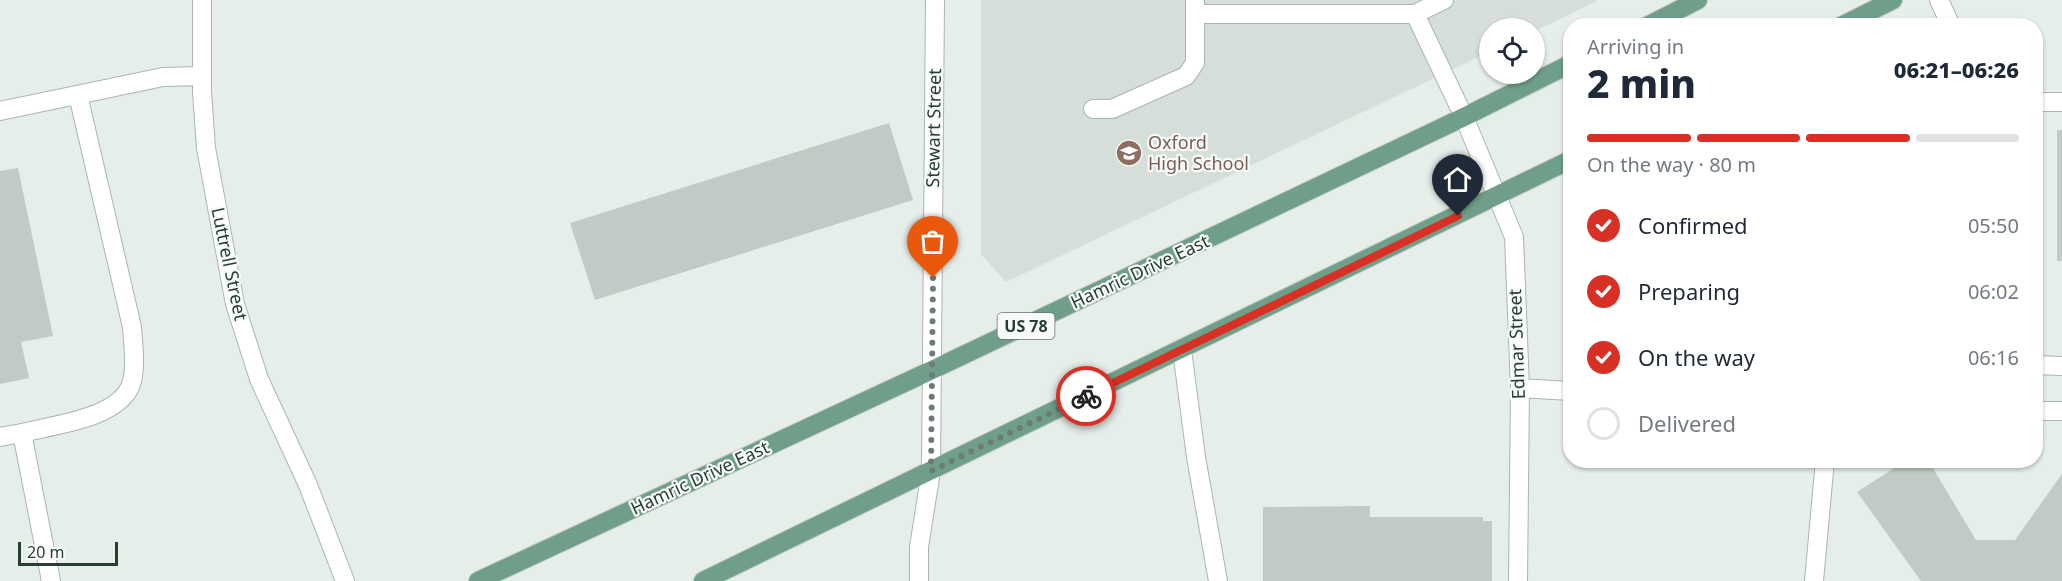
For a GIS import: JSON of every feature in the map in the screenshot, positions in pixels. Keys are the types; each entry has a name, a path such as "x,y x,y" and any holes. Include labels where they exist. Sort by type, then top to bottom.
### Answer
{"main road":[{"path":"1663,18 1698,0"},
{"path":"1857,18 1893,0"},
{"name":"Hamric Drive East","path":"478,581 932,370 1464,117 1563,68"},
{"path":"703,581 1563,164"}],"street":[{"name":"Luttrell Street","path":"202,0 202,76 206,148 235,304 259,379 308,485 345,581"},
{"name":"Stewart Street","path":"918,581 919,547 931,471 935,0"},
{"path":"1093,109 1112,109 1186,76 1195,63 1195,7 1301,7 1415,14 1444,0"},
{"path":"1939,0 1947,18"},
{"name":"Edmar Street","path":"1415,14 1464,117 1514,237 1520,388 1518,581"},
{"path":"0,111 163,77 202,76"},
{"path":"0,437 92,416 117,404 130,386 134,360 132,327 78,95"},
{"path":"2043,102 2062,102"},
{"path":"1182,350 1196,457 1218,581"},
{"path":"2043,365 2062,366"},
{"path":"1520,388 1563,391"},
{"path":"2043,411 2062,411"},
{"path":"22,433 51,581"},
{"path":"1814,581 1824,468"}],"shaded area":[{"name":"Oxford High School","path":"981,0 1599,0 1545,26 1545,18 1479,18 1479,57 1006,282 981,254"}],"building":[{"path":"889,123 913,200 595,300 570,223"},
{"path":"2057,130 2062,130 2062,261 2057,261"},
{"path":"18,168 53,336 21,342 29,378 0,384 0,171"},
{"path":"1894,468 1933,468 1976,540 2015,540 2062,474 2062,581 1921,581 1857,492"},
{"path":"1370,506 1370,517 1483,517 1483,521 1492,521 1492,581 1263,581 1263,507"}],"way so far":[{"path":"933,278 931,471 1086,396"}],"place":[{"name":"Oxford High School","path":"1129,153"}],"route":[{"path":"1086,396 1458,216"}]}
